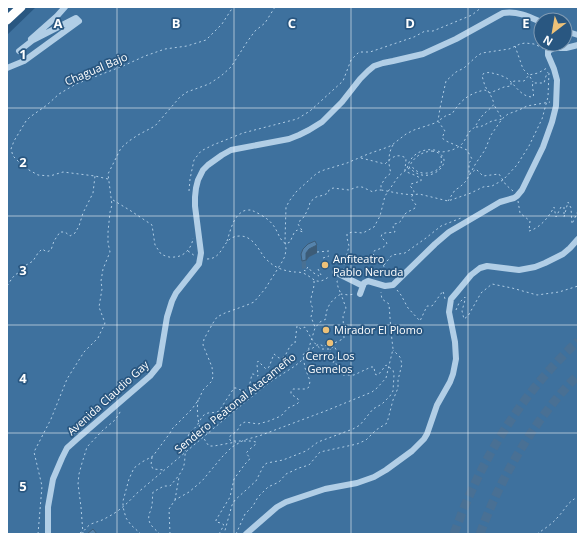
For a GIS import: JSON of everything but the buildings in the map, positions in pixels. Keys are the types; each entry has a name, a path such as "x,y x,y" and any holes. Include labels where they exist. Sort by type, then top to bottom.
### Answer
{"highway":[{"path":"7,20 21,7"}],"street":[{"path":"7,68 24,61 79,21 76,18 33,40 18,50 20,46 37,34 57,16 64,7"},
{"path":"200,259 202,253 195,206 196,188 203,170 213,160 231,150 289,139 309,130 322,122 374,66 423,54 456,39 503,13 520,13 533,19"},
{"path":"360,294 364,283 368,281 389,286 393,285 449,232 522,190 541,152 556,106 557,80 548,52"},
{"path":"246,534 277,507 286,502 324,489 357,483 374,477 386,470 412,450 424,439 427,434 437,405 453,374 456,359 455,342 449,312 451,299 471,275 480,268 487,266 519,270 536,267 563,254 578,239"},
{"name":"Avenida Claudio Gay","path":"48,534 48,507 53,479 67,448 150,376 159,365 167,317 172,301 176,293 199,264 200,259"},
{"path":"335,272 363,286"}],"path":[{"name":"Chagual Bajo","path":"108,179 63,172 50,176 38,175 21,164 13,156 11,149 30,116 47,106 59,94 76,84 145,56 165,49 187,46 206,40 222,24 233,7"},
{"path":"38,534 42,486 34,452 52,419 67,379 84,352 98,338 105,323 99,307 103,269 110,252 108,232 112,200 108,174 122,148 129,140 155,126 180,97 187,92 210,84 231,67 255,31 265,24 275,7"},
{"path":"189,192 194,160 201,151 243,133 297,119 310,111 343,81 351,60 359,52 370,52 414,37 425,31 433,31 472,15 482,7"},
{"path":"469,175 469,163 472,159 467,150 442,138 445,131 438,121 446,81 482,53 509,49 520,44 533,44"},
{"path":"502,119 485,85 482,76 484,73 487,72 507,78 516,88 528,97 533,97 534,95 532,88 533,83 529,75 523,70 515,46"},
{"path":"286,244 290,242 297,230 302,232 298,224 309,207 310,202 316,197 324,195 333,188 349,190 357,186 373,192 382,190 400,194 419,194 448,201 483,187 492,186 504,180 517,165 529,146 542,119 547,102 549,88 548,71 550,67 538,73 529,75 524,81 511,82"},
{"path":"533,83 544,83 548,71"},
{"path":"490,93 510,86 511,82"},
{"path":"463,217 441,226 405,253 392,255 384,266 382,273 383,285 381,294 382,299 389,304 390,331 393,349 386,378 377,388 372,392 328,410 259,436 214,446 209,446 204,441 199,423 197,407 203,390 212,381 214,376 203,345 204,340 218,317 254,302 278,268 285,256 286,207 296,192 317,173 388,147 406,134 435,123 447,115 452,114 458,105 473,93 485,90 490,93"},
{"path":"448,201 455,190 466,180 485,150 491,135 502,119 508,114 527,106 547,102 552,102 553,104"},
{"path":"330,349 331,352 324,356 316,357 308,351 319,344 323,346 331,343 337,343 344,338 343,316 346,308 337,282 342,275 349,246 347,234 352,232 363,233 374,227 380,216 385,196 398,177 409,167 415,158 424,152 432,151 441,153 459,147 481,117 494,104"},
{"path":"475,127 487,125 491,122 502,119"},
{"path":"382,190 381,185 386,177 391,173 389,160 390,150 394,144"},
{"path":"406,170 409,160 412,157 417,153 427,150 435,150 441,153 444,160 443,168 439,172 431,174 419,175 409,167"},
{"path":"409,167 422,173 434,172 441,164 441,153"},
{"path":"360,158 385,164 393,156 402,156 406,158 406,170 410,174 422,179 421,181 411,184 410,186 413,189 414,194 411,198 416,205 415,208 408,212 398,224 394,224 393,228 395,232 382,234 381,237 386,245 374,251 373,254 384,266"},
{"path":"469,175 476,169 484,176 499,174 506,185 516,194 520,213 530,221 529,231 535,229 545,220 550,215 554,207 556,217 561,207 564,207 564,217 568,202 571,208 572,224 578,211"},
{"path":"7,286 13,277 17,273 23,271 23,267 33,261 42,249 47,252 51,250 54,241 60,232 65,232 70,236 75,233 79,226 83,212 93,193 95,176"},
{"path":"112,200 132,211 152,225 155,245 161,254 173,258 180,256 188,251 193,243 193,236"},
{"path":"227,241 236,217 242,211 251,210 257,212 273,224 282,242 286,244"},
{"path":"188,251 200,259 210,259 216,256 223,249 225,242 231,237 240,236 250,239 259,248 265,258 278,268 302,273 314,280 319,281 335,272"},
{"path":"317,252 329,250"},
{"path":"323,258 329,256"},
{"path":"322,264 329,268"},
{"path":"304,270 308,270 308,267 312,272 320,275 318,269"},
{"path":"308,276 312,272"},
{"path":"314,280 313,295 310,299 311,306 313,308 311,317 315,328"},
{"path":"454,313 459,303 465,297 462,311 464,319 468,316 481,293 492,284 537,295 559,292 578,286"},
{"path":"393,285 401,295 408,308 420,321 428,306 432,306 443,291 445,303 451,299"},
{"path":"341,294 360,294"},
{"name":"Sendero Peatonal Atacameño","path":"75,534 83,533 90,525 115,514 136,494 270,382 295,366 304,358 308,351 315,328 320,322 326,319 328,308 336,297 341,294"},
{"path":"160,534 149,521 152,494 164,486 170,486 179,476 184,466 189,434 203,416 209,412 216,413 219,411 234,388 243,391 246,390 250,383 252,374 258,376 258,361 266,369 274,354 279,358 282,358 286,354 290,346 295,343 297,326 301,329 305,327 311,339 320,349 330,349 334,346 338,353 333,363 339,366 339,372 343,375 354,375 374,367 375,374 378,375 385,366 389,367 394,372 393,390 390,396 382,404 373,409 360,425 318,442 306,451 283,460 267,463 256,481 235,500 232,505 224,534"},
{"path":"236,534 244,514 253,506 258,497 268,487 280,482 286,474 309,465 320,452 357,444 366,440 376,430 387,423 398,388 398,380 402,364 400,357 393,349"},
{"path":"219,534 224,525 216,522 216,520 230,497 234,479 250,458 246,453 247,451 256,444 256,442 252,441 232,441 229,437 240,428 241,424 244,422 258,424 269,421 281,416 288,408 299,402 298,399 291,394 291,391 292,389 306,389 309,387 310,381 305,368 304,358"},
{"path":"83,533 78,484 83,459 87,447 115,420 125,398"},
{"path":"141,534 126,518 123,507 122,501 129,479 134,468 152,456 170,434 172,429 186,416 199,399"},
{"path":"175,500 189,492 202,481 232,447 242,441"},
{"path":"152,456 151,465 153,469 165,470"},
{"path":"170,534 170,509 175,500 179,476"},
{"path":"537,534 558,517 570,502 578,498"}],"shaded area":[{"path":"36,7 578,7 578,534 7,534 7,35"}],"tunnel":[{"path":"454,534 476,480 504,430 538,383 578,341"},
{"path":"480,534 498,491 521,449 548,410 578,375"}],"place":[{"name":"Anfiteatro Pablo Neruda","path":"325,265"},
{"name":"Mirador El Plomo","path":"326,330"},
{"name":"Cerro Los Gemelos","path":"330,343"}]}
